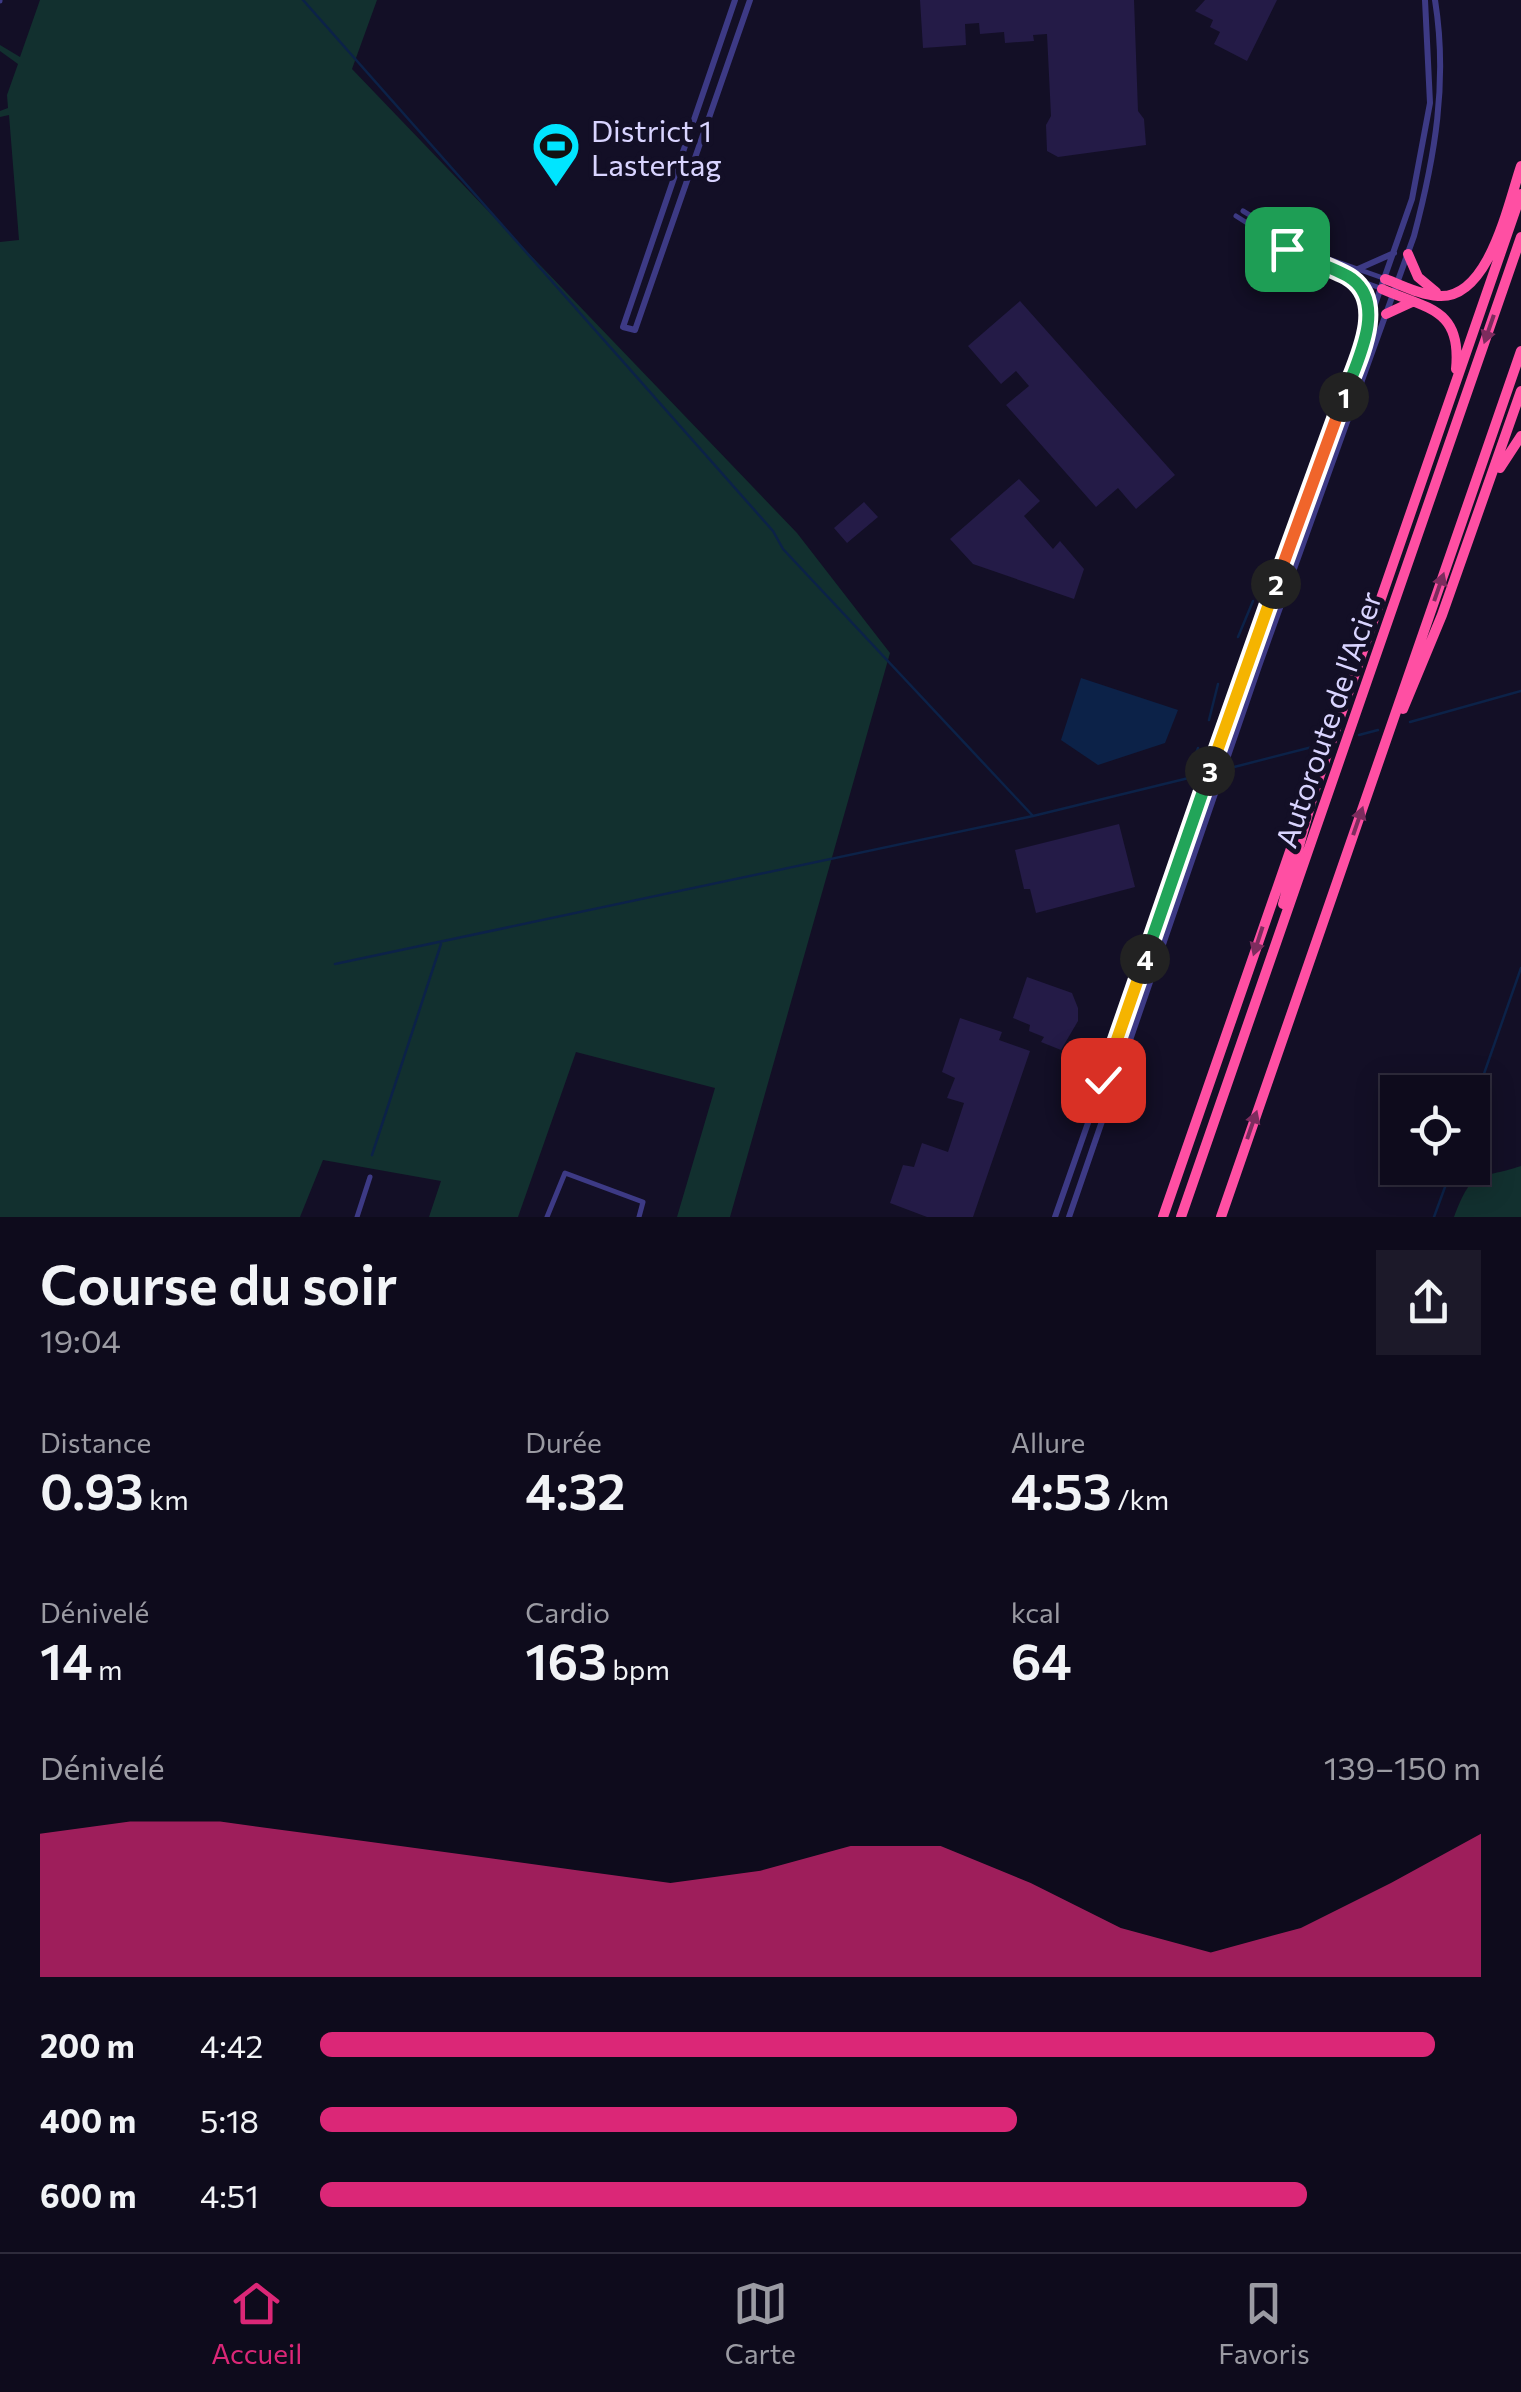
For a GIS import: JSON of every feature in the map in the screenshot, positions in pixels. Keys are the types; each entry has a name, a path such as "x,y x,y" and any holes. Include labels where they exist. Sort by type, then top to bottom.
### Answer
{"highway":[{"path":"1384,284 1446,296 1471,285 1482,272 1521,166"},
{"path":"1163,1217 1276,885 1314,792 1521,194"},
{"name":"Autoroute de l'Acier","path":"1181,1217 1521,237"},
{"path":"1408,254 1424,284 1446,296"},
{"path":"1396,289 1412,302 1437,312 1452,328 1458,349 1454,382"},
{"path":"1386,314 1412,302"},
{"name":"Autoroute de l'Acier","path":"1221,1217 1521,351"},
{"path":"1373,778 1432,642 1521,391"},
{"path":"1489,486 1521,436"},
{"path":"1269,964 1314,792"}],"street":[{"path":"736,0 623,326 635,330 750,0"},
{"path":"1056,1217 1420,173 1429,124 1431,56 1425,0"},
{"path":"1068,1217 1258,666 1408,254 1438,127 1441,62 1435,0"},
{"path":"1243,210 1312,253 1358,269 1384,284"},
{"path":"1236,216 1309,262 1354,279 1384,284"},
{"path":"1358,269 1395,252"},
{"path":"1354,279 1370,321"},
{"path":"633,297 646,301"},
{"path":"547,1217 565,1173 643,1202 639,1217"},
{"path":"357,1217 370,1177"}],"green space":[{"path":"40,0 377,0 352,69 797,533 890,653 730,1217 677,1217 715,1088 576,1052 518,1217 429,1217 441,1181 323,1160 300,1217 0,1217 0,242 19,240 9,115 0,117 0,111 8,108 7,95 18,64 0,51 0,45 20,57"},
{"path":"1521,1166 1521,1217 1454,1217 1470,1185 1490,1185 1490,1174"}],"water":[{"path":"1081,678 1178,710 1165,743 1098,765 1061,740"}],"building":[{"path":"920,0 1134,0 1138,111 1144,119 1146,145 1058,157 1047,151 1046,125 1051,116 1047,34 1033,35 1034,41 1005,43 1004,32 980,34 979,23 965,24 966,45 923,48"},
{"path":"1205,0 1277,0 1247,61 1214,44 1220,32 1210,27 1213,20 1195,11"},
{"path":"1020,301 1175,475 1136,509 1118,488 1096,507 1006,405 1029,386 1016,371 1001,384 968,346"},
{"path":"1019,479 1040,501 1024,516 1053,549 1060,541 1084,569 1074,599 973,564 950,539"},
{"path":"864,502 878,517 847,543 834,528"},
{"path":"1119,824 1135,887 1036,913 1030,889 1024,889 1015,850"},
{"path":"1027,977 1072,993 1078,1021 1061,1050 1041,1042 1044,1037 1029,1031 1030,1025 1013,1018"},
{"path":"960,1018 1002,1032 999,1040 1030,1051 973,1217 927,1217 890,1203 903,1165 914,1167 922,1143 948,1152 964,1103 947,1098 955,1078 942,1072"}],"waterway":[{"path":"303,0 773,531 783,549 1033,816"},
{"path":"1238,637 1253,601"},
{"path":"1209,720 1218,684"},
{"path":"1410,722 1521,691"},
{"path":"1359,735 1378,730"},
{"path":"1234,767 1320,745"},
{"path":"1192,776 1190,770 1198,748"},
{"path":"335,964 1033,816 1201,775"},
{"path":"372,1155 441,944"},
{"path":"1484,1075 1521,968"},
{"path":"1434,1217 1446,1185"}],"place":[{"name":"District 1 Lastertag","path":"556,188"}],"route":[{"path":"1103,1080 1370,321 1354,279 1287,249"}]}
